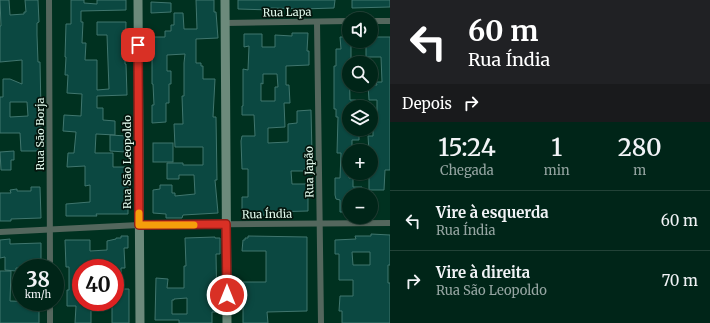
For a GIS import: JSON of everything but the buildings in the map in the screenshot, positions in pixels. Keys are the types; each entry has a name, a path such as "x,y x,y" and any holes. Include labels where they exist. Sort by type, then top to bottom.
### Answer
{"street":[{"name":"Rua São Borja","path":"49,0 50,259"},
{"name":"Rua São Leopoldo","path":"138,0 140,323"},
{"path":"225,0 227,323"},
{"name":"Rua Lapa","path":"225,23 342,21"},
{"path":"378,21 390,21"},
{"name":"Rua Japão","path":"318,22 321,323"},
{"name":"Rua Índia","path":"0,232 139,225 390,222"},
{"path":"50,311 50,323"}],"slow traffic":[{"path":"139,213 139,225 194,225"}],"route":[{"path":"138,45 139,225 226,224 227,295"}]}
